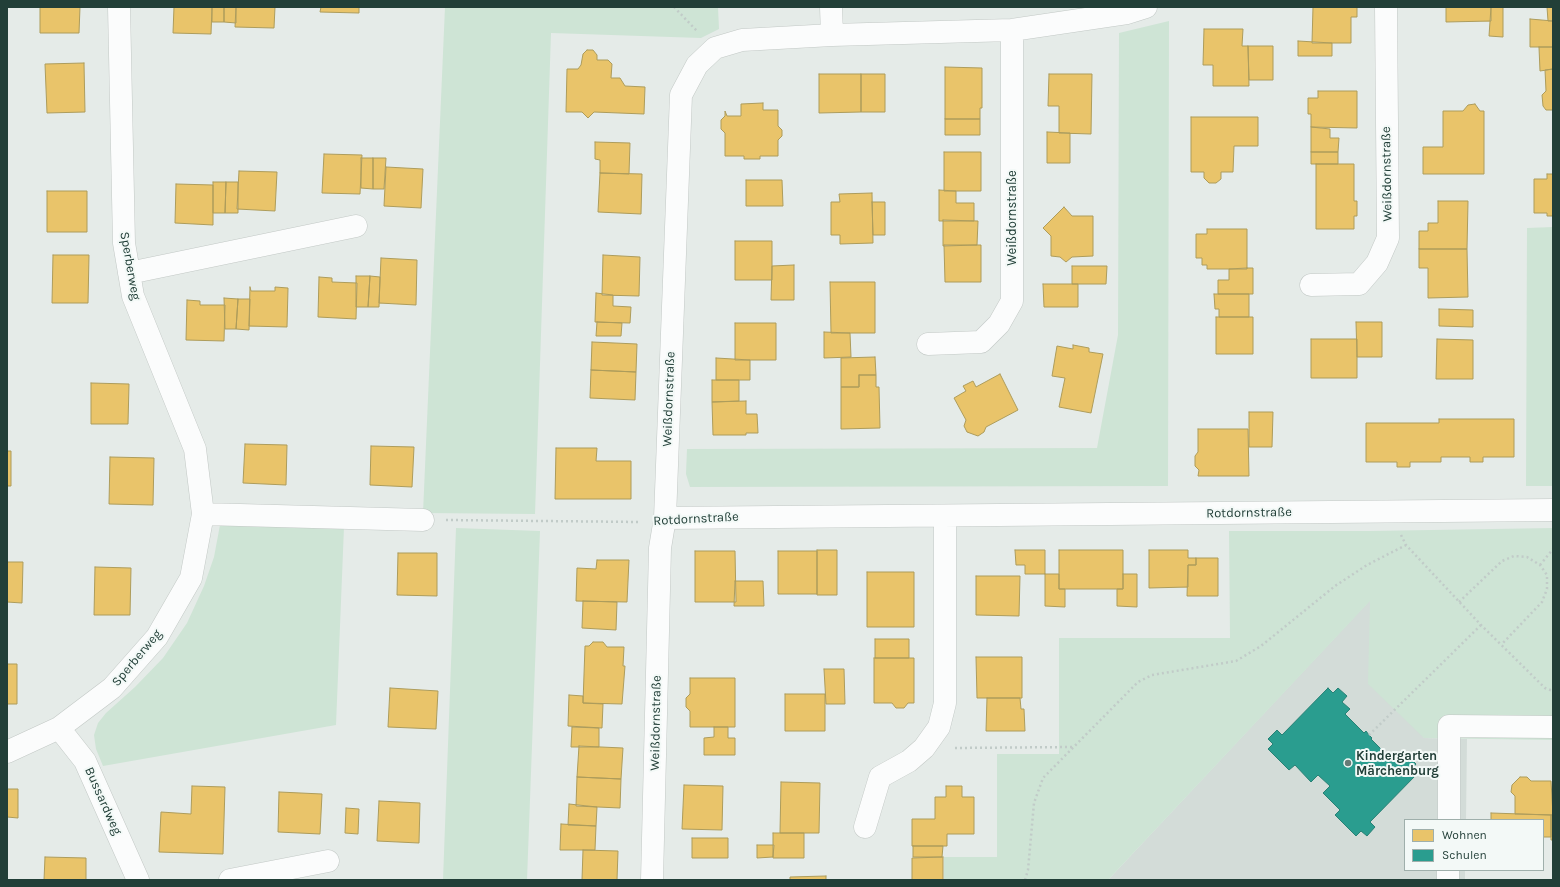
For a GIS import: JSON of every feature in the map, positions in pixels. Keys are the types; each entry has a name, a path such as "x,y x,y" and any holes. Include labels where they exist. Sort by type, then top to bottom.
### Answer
{"street":[{"name":"Sperberweg","path":"7,752 60,728 112,688 158,637 191,578 204,514 195,449 133,296 129,273 124,242 119,7"},
{"path":"831,7 832,35"},
{"name":"Weißdornstraße","path":"652,880 660,548 665,518 681,95 697,65 715,48 742,40 832,35 1012,30 1127,13 1146,7"},
{"name":"Weißdornstraße","path":"1311,285 1359,284 1378,263 1388,238 1386,7"},
{"name":"Weißdornstraße","path":"928,344 981,342 999,324 1012,301 1012,30"},
{"path":"129,273 356,226"},
{"name":"Rotdornstraße","path":"665,518 1553,510"},
{"path":"204,514 423,520"},
{"path":"865,827 880,777 909,761 924,748 939,727 945,703 945,516"},
{"path":"1449,819 1449,726 1553,727"},
{"name":"Bussardweg","path":"60,728 85,761 138,880"},
{"path":"230,880 328,861"}],"path":[{"path":"674,7 715,48"},
{"name":"Rotdornstraße","path":"423,520 636,523 665,518"},
{"path":"1024,880 1028,870 1034,803 1044,778 1072,747 1138,682 1152,675 1236,661 1261,646 1335,586 1367,565 1406,545 1459,602 1545,688 1553,691"},
{"path":"1540,565 1553,549"},
{"path":"1459,602 1502,561 1514,556 1527,557 1540,565 1547,575 1547,589 1542,602 1502,644"},
{"path":"1370,735 1482,625"},
{"path":"924,748 1072,747"}],"shaded area":[{"path":"1370,600 1424,738 1467,739 1466,819 1404,819 1404,871 1465,871 1465,880 1108,880"}],"green space":[{"path":"445,7 718,7 719,29 701,38 551,33 535,514 423,513"},
{"path":"1169,21 1168,486 690,487 686,474 687,449 1097,448 1118,335 1119,33"},
{"path":"1553,227 1553,486 1526,486 1527,228"},
{"path":"220,525 344,527 336,725 103,766 96,749 94,735 98,723 106,713 135,687 163,658 187,623 204,586 214,557"},
{"path":"456,528 540,531 527,880 443,880"},
{"path":"1553,528 1553,740 1424,738 1368,684 1370,601 1108,880 944,880 944,857 997,857 997,754 1059,754 1059,638 1230,638 1229,531 1370,531"}],"building: Wohnen":[{"path":"40,7 80,7 79,33 40,33"},
{"path":"174,7 212,7 211,34 173,33"},
{"path":"212,7 224,7 224,22 212,22"},
{"path":"224,7 236,7 236,23 224,22"},
{"path":"236,7 275,7 274,28 235,27"},
{"path":"321,7 359,7 359,13 320,12"},
{"path":"1313,7 1357,7 1357,17 1351,17 1351,43 1312,43"},
{"path":"1446,7 1491,7 1491,21 1446,22"},
{"path":"1491,7 1503,7 1503,37 1489,36"},
{"path":"1547,7 1553,7 1553,21 1548,21"},
{"path":"1530,19 1553,21 1553,47 1530,47"},
{"path":"1204,29 1243,29 1242,46 1248,46 1249,86 1213,86 1213,65 1203,65"},
{"path":"1298,41 1332,43 1332,56 1298,56"},
{"path":"1248,46 1273,46 1273,80 1249,80"},
{"path":"1539,47 1553,47 1553,69 1540,71"},
{"path":"587,50 593,50 597,55 597,60 608,60 612,64 611,78 620,78 625,86 645,87 644,114 594,112 588,118 582,112 566,112 567,69 578,69 581,65 583,54"},
{"path":"84,63 85,112 47,113 45,64"},
{"path":"945,67 982,68 982,108 980,108 980,119 945,119"},
{"path":"1553,69 1553,110 1546,110 1543,106 1542,95 1546,91 1545,70"},
{"path":"819,74 861,74 861,112 819,113"},
{"path":"861,74 885,74 885,112 861,112"},
{"path":"1049,74 1092,74 1091,134 1059,133 1059,106 1048,106"},
{"path":"1318,91 1357,91 1357,128 1311,127 1311,114 1308,114 1308,98 1318,98"},
{"path":"763,103 763,110 778,110 778,126 782,130 782,136 778,140 778,156 760,156 760,159 744,159 744,156 725,156 725,133 721,129 721,120 725,116 725,111 727,116 741,116 741,104"},
{"path":"1475,104 1480,111 1484,111 1484,174 1423,174 1423,147 1443,147 1443,111 1463,111 1468,105"},
{"path":"1191,117 1258,117 1258,146 1234,146 1233,172 1221,172 1221,179 1216,183 1209,183 1204,178 1204,172 1191,172"},
{"path":"945,119 980,119 980,135 945,135"},
{"path":"1311,127 1330,129 1330,138 1339,138 1338,152 1311,152"},
{"path":"1047,132 1070,133 1070,163 1047,163"},
{"path":"595,142 630,143 629,174 600,173 600,160 595,159"},
{"path":"944,152 981,152 981,191 944,191"},
{"path":"1311,152 1338,152 1338,164 1311,164"},
{"path":"324,154 362,155 360,194 322,193"},
{"path":"361,158 373,158 373,189 361,188"},
{"path":"373,158 386,158 384,189 373,189"},
{"path":"1316,164 1354,164 1354,201 1357,201 1357,216 1354,216 1354,229 1316,229"},
{"path":"386,167 423,169 421,208 384,206"},
{"path":"239,171 277,172 275,211 237,209"},
{"path":"600,173 642,174 641,214 598,212"},
{"path":"1547,174 1553,174 1553,216 1547,216 1547,213 1534,213 1534,179 1547,179"},
{"path":"746,180 782,180 783,206 746,206"},
{"path":"213,182 226,182 225,213 213,213"},
{"path":"226,182 238,182 238,213 225,213"},
{"path":"176,184 213,185 213,225 175,223"},
{"path":"939,190 956,191 956,203 974,203 974,221 939,221"},
{"path":"47,191 87,191 87,232 47,232"},
{"path":"872,193 873,243 840,244 840,235 831,235 831,202 840,202 839,194"},
{"path":"1438,201 1468,201 1467,249 1419,249 1419,231 1428,231 1428,223 1438,223"},
{"path":"872,202 885,202 885,235 873,235"},
{"path":"1064,207 1072,216 1093,216 1093,256 1072,257 1066,262 1060,257 1051,256 1051,236 1043,228"},
{"path":"943,220 978,221 977,245 943,246"},
{"path":"1207,229 1247,229 1247,269 1207,269 1207,265 1202,265 1202,258 1196,258 1196,234 1207,234"},
{"path":"735,241 772,241 772,280 735,280"},
{"path":"944,245 981,245 981,282 945,282"},
{"path":"1419,249 1467,249 1468,297 1428,298 1428,268 1419,268"},
{"path":"53,255 89,255 88,303 52,303"},
{"path":"603,255 640,257 639,296 602,295"},
{"path":"381,258 417,260 416,305 379,303"},
{"path":"794,265 794,300 771,300 772,266"},
{"path":"1072,266 1107,266 1106,284 1072,284"},
{"path":"1253,268 1253,294 1218,294 1218,280 1229,280 1229,269"},
{"path":"356,276 370,276 368,307 356,307"},
{"path":"370,276 380,277 379,307 368,307"},
{"path":"319,277 332,278 332,282 357,283 356,319 318,317"},
{"path":"830,282 875,282 875,333 831,333"},
{"path":"1043,284 1078,284 1078,307 1044,307"},
{"path":"250,287 251,291 275,291 275,287 288,288 287,327 249,326"},
{"path":"596,293 613,295 613,306 631,307 630,323 595,322"},
{"path":"1214,294 1249,294 1249,317 1219,317 1219,309 1215,309"},
{"path":"224,298 238,299 236,329 225,329"},
{"path":"238,299 250,299 249,330 236,329"},
{"path":"187,300 200,301 200,305 225,305 224,341 186,340"},
{"path":"1439,309 1473,310 1473,327 1439,326"},
{"path":"1216,317 1253,317 1253,354 1216,354"},
{"path":"597,322 622,323 621,336 596,336"},
{"path":"1356,322 1382,322 1382,357 1357,357"},
{"path":"735,323 776,323 776,360 735,360"},
{"path":"824,332 850,333 851,357 824,358"},
{"path":"1311,339 1357,339 1357,378 1311,378"},
{"path":"1437,339 1473,340 1473,379 1436,379"},
{"path":"592,342 637,344 636,372 591,370"},
{"path":"1073,345 1089,348 1089,352 1103,354 1091,413 1059,407 1065,378 1052,376 1057,346 1073,349"},
{"path":"875,357 876,375 859,375 859,387 841,387 841,358"},
{"path":"716,358 750,360 750,380 716,380"},
{"path":"591,370 636,372 635,400 590,398"},
{"path":"1000,374 1018,410 986,427 984,432 978,436 967,432 964,426 966,420 954,398 966,391 963,386 973,381 976,387"},
{"path":"859,375 876,375 876,387 879,387 880,428 841,429 841,387 859,387"},
{"path":"712,380 739,380 739,401 712,402"},
{"path":"91,383 129,384 128,424 91,424"},
{"path":"746,401 746,414 757,414 758,433 746,433 746,435 713,435 712,402"},
{"path":"1249,412 1273,412 1272,447 1249,447"},
{"path":"1439,419 1514,419 1514,457 1483,457 1483,462 1470,462 1470,457 1441,457 1441,462 1410,462 1410,467 1397,467 1397,462 1366,462 1366,423 1439,423"},
{"path":"1198,429 1248,429 1249,476 1198,476 1199,470 1195,466 1195,456 1198,452"},
{"path":"245,444 287,445 286,485 243,483"},
{"path":"371,446 414,447 412,487 370,485"},
{"path":"556,448 597,448 596,461 631,461 631,499 555,499"},
{"path":"7,451 11,451 11,486 7,486"},
{"path":"110,457 154,458 153,505 109,504"},
{"path":"817,550 837,550 837,595 817,595"},
{"path":"1015,550 1045,550 1045,574 1025,574 1025,565 1016,565"},
{"path":"1059,550 1123,550 1123,589 1059,589"},
{"path":"1149,550 1188,550 1188,558 1196,558 1196,565 1188,565 1188,587 1149,588"},
{"path":"695,551 735,551 736,602 695,602"},
{"path":"778,551 817,551 817,594 778,594"},
{"path":"398,553 437,553 437,596 397,595"},
{"path":"1196,558 1218,558 1218,596 1187,596 1188,565 1196,565"},
{"path":"597,560 629,560 627,602 576,601 577,568 596,569"},
{"path":"7,562 23,562 22,603 7,602"},
{"path":"95,567 131,568 130,615 94,615"},
{"path":"867,572 914,572 914,627 867,627"},
{"path":"1045,574 1059,574 1059,589 1065,589 1065,607 1045,606"},
{"path":"1123,574 1137,574 1137,607 1117,606 1117,589 1123,589"},
{"path":"976,576 1020,576 1019,616 976,615"},
{"path":"735,581 763,581 764,606 734,606"},
{"path":"583,601 617,602 616,630 582,628"},
{"path":"875,639 909,639 909,658 875,658"},
{"path":"593,642 603,642 607,647 624,647 623,666 625,666 622,704 583,703 585,646 589,646"},
{"path":"976,657 1022,657 1022,698 977,698"},
{"path":"874,658 914,658 914,703 908,703 904,708 896,708 892,703 874,703"},
{"path":"7,664 17,664 17,704 7,704"},
{"path":"824,669 844,669 845,704 826,704"},
{"path":"690,678 735,678 735,727 690,727 690,711 686,707 686,698 690,694"},
{"path":"390,688 438,691 436,729 388,727"},
{"path":"785,694 825,694 825,731 785,731"},
{"path":"569,695 583,696 583,703 603,704 602,728 568,726"},
{"path":"987,698 1020,698 1021,709 1024,709 1025,731 986,731"},
{"path":"572,727 599,728 599,747 571,747"},
{"path":"714,727 728,727 728,738 735,738 735,755 704,755 704,738 714,737"},
{"path":"579,746 623,748 621,779 577,777"},
{"path":"577,777 621,779 620,808 576,806"},
{"path":"1520,777 1527,777 1531,781 1551,781 1553,815 1515,814 1515,796 1511,792 1512,785"},
{"path":"781,782 820,783 819,833 780,833"},
{"path":"684,785 723,786 722,830 682,829"},
{"path":"192,786 225,787 223,854 159,852 161,812 191,814"},
{"path":"946,786 962,786 962,797 974,797 974,834 947,834 947,846 912,846 912,819 935,819 935,797 946,797"},
{"path":"7,789 18,789 18,818 7,817"},
{"path":"279,792 322,794 320,834 278,832"},
{"path":"379,801 420,803 419,843 377,841"},
{"path":"569,804 597,807 596,826 568,825"},
{"path":"346,808 359,809 358,834 345,833"},
{"path":"1491,813 1551,815 1551,837 1544,837 1544,819 1491,819"},
{"path":"1551,815 1553,815 1553,840 1551,840"},
{"path":"561,824 596,826 595,850 560,850"},
{"path":"773,833 804,833 804,858 773,858"},
{"path":"692,838 728,838 728,858 692,858"},
{"path":"757,845 774,845 773,857 757,858"},
{"path":"913,846 943,846 942,857 913,857"},
{"path":"583,850 618,851 617,880 582,880"},
{"path":"45,857 86,858 86,880 44,880"},
{"path":"943,857 943,880 912,880 912,858"},
{"path":"826,876 826,880 790,880 790,877"}],"building: Schulen":[{"name":"Kindergarten Märchenburg","path":"1328,688 1333,693 1338,688 1347,696 1342,702 1350,709 1345,714 1364,733 1366,731 1372,738 1371,739 1390,758 1395,754 1403,761 1408,756 1416,764 1411,770 1416,775 1370,822 1375,827 1367,836 1361,831 1356,836 1335,815 1340,810 1323,793 1330,786 1318,775 1311,782 1295,765 1289,770 1268,749 1273,744 1268,739 1277,730 1282,735"}],"place":[{"name":"Kindergarten Märchenburg","path":"1348,763"}]}
